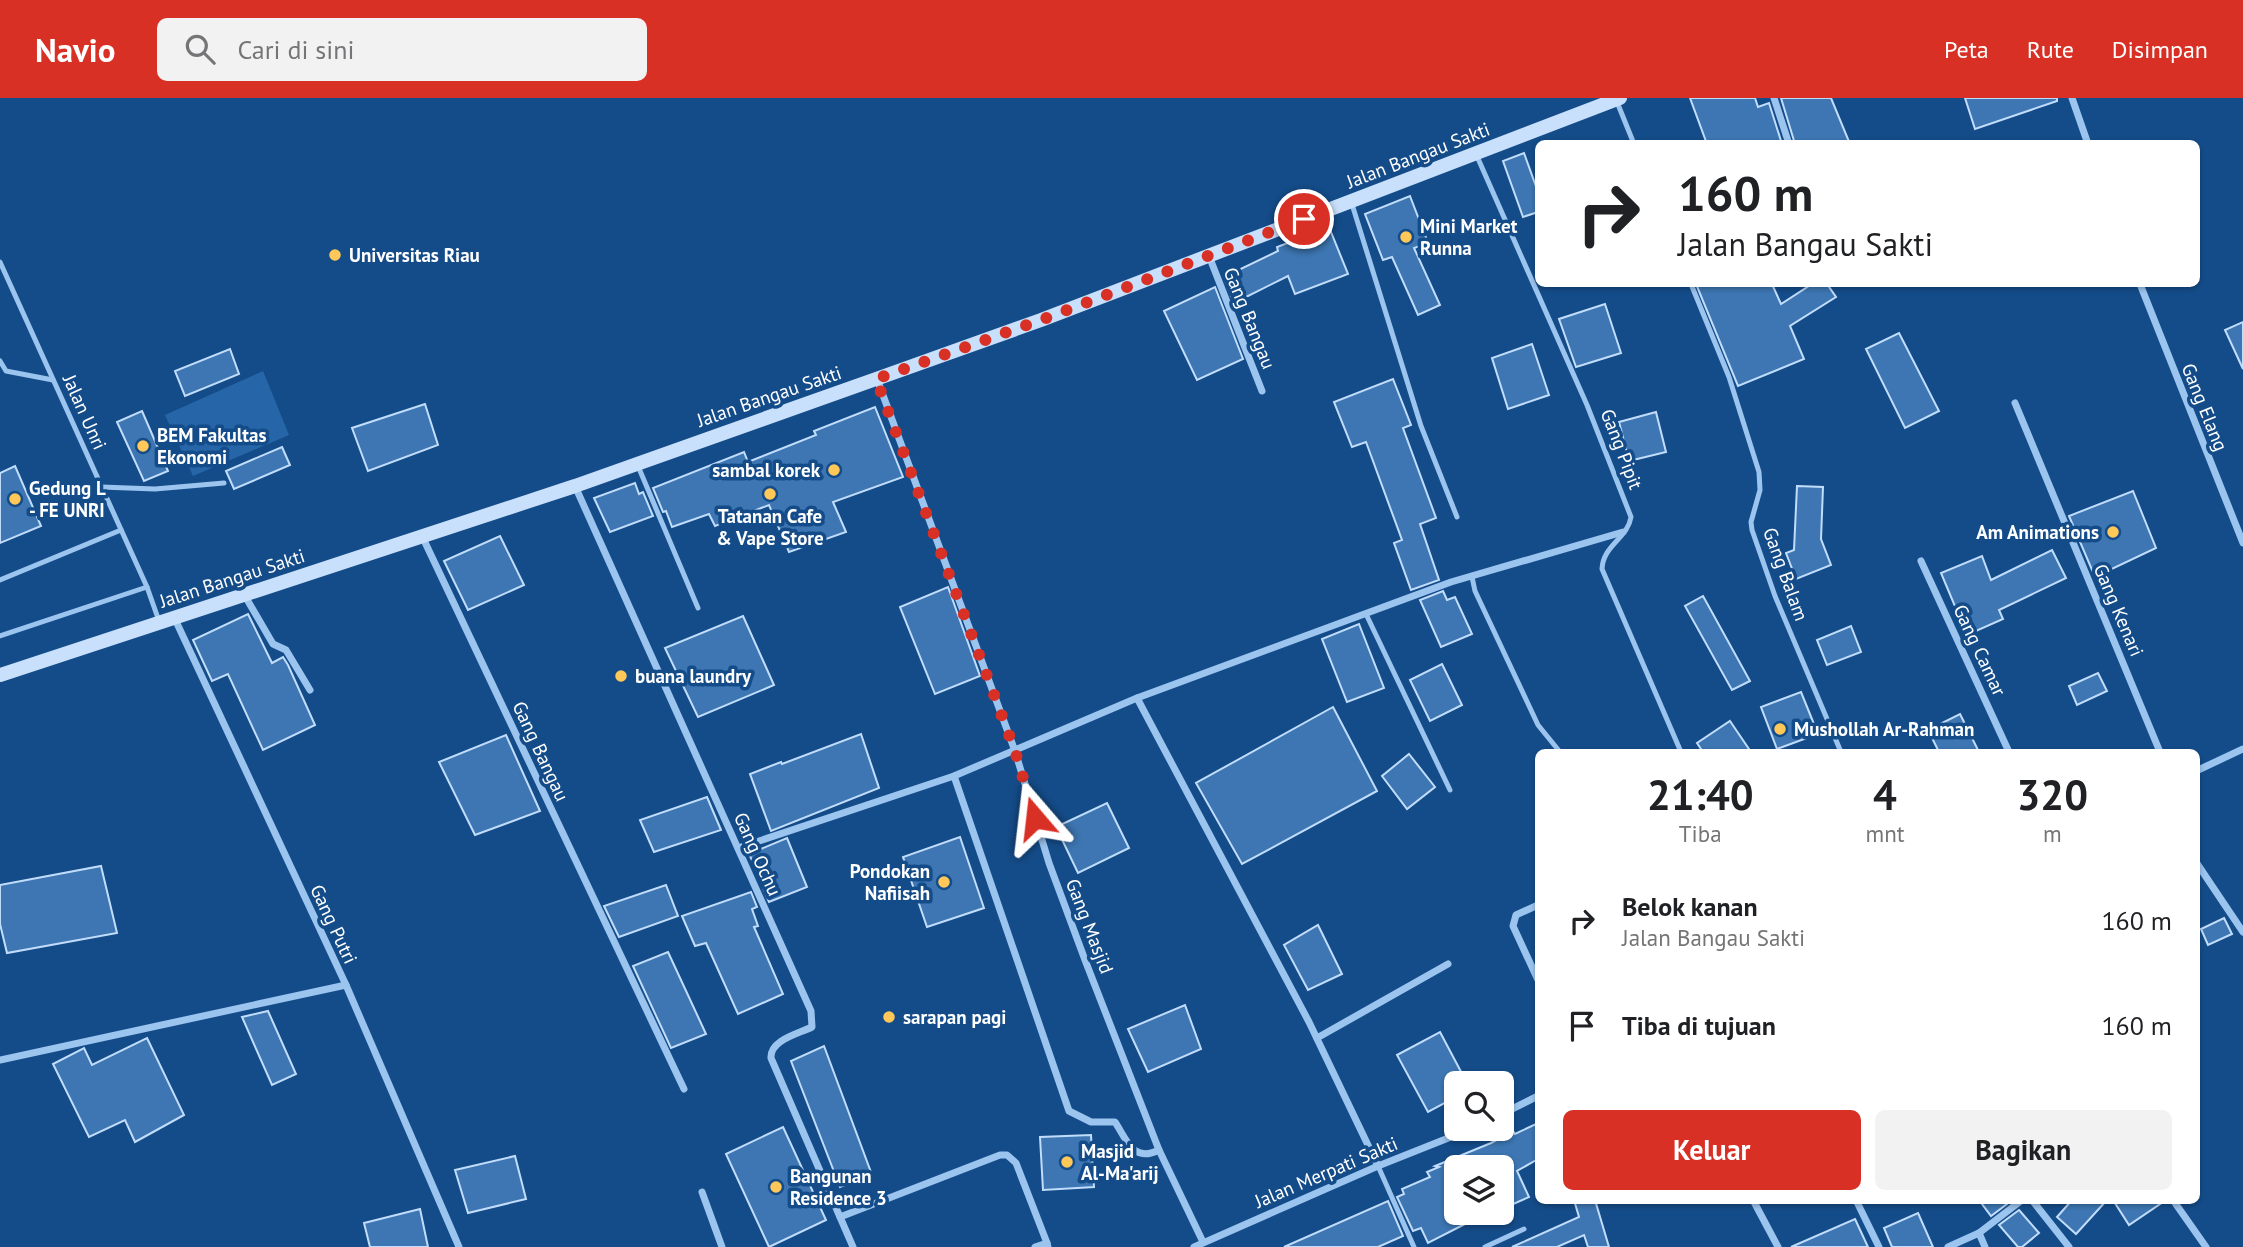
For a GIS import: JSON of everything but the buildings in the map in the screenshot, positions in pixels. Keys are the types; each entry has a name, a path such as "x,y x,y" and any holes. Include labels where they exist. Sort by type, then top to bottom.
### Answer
{"street":[{"path":"1774,98 1788,140"},
{"path":"2072,98 2087,140"},
{"name":"Jalan Bangau Sakti","path":"0,675 158,617 174,617 245,596 575,486 876,379 1041,320 1618,99"},
{"name":"Gang Bangau","path":"1209,256 1262,391"},
{"name":"Gang Elang","path":"2141,287 2243,542"},
{"name":"Gang Masjid","path":"876,379 1015,751 1049,863 1159,1150 1203,1242"},
{"name":"Gang Kenari","path":"2015,403 2159,749"},
{"name":"Gang Ochu","path":"575,486 811,1011 812,1027 774,1045 771,1058 840,1217"},
{"path":"738,848 954,776 1137,698 1451,582 1623,532"},
{"name":"Gang Bangau","path":"422,535 684,1089"},
{"name":"Gang Camar","path":"1922,561 2009,749"},
{"path":"245,596 273,644 286,650 310,690"},
{"name":"Gang Putri","path":"174,617 346,985 459,1247"},
{"path":"1137,698 1317,1038 1378,1166"},
{"path":"2200,769 2243,749"},
{"path":"954,776 1069,1111 1091,1122 1115,1122 1131,1148 1141,1155 1159,1150"},
{"path":"2200,868 2243,932"},
{"path":"1535,906 1516,915 1513,926 1535,974"},
{"path":"1317,1038 1448,964"},
{"path":"0,1059 346,985"},
{"path":"1514,1108 1535,1098"},
{"name":"Jalan Merpati Sakti","path":"1194,1247 1444,1140"},
{"path":"853,1247 840,1217 1000,1155 1007,1155 1016,1163 1048,1245 1035,1247"},
{"path":"702,1192 722,1247"},
{"path":"1755,1204 1778,1247"},
{"path":"1858,1204 1878,1247"},
{"path":"1948,1247 1979,1233 2017,1204"},
{"path":"2035,1204 2069,1247"},
{"path":"2176,1204 2206,1247"},
{"path":"1979,1233 1984,1247"}],"lane":[{"path":"1618,99 1633,140"},
{"name":"Gang Pipit","path":"1476,154 1587,405 1632,517 1627,531 1623,532 1606,554 1602,569 1680,749"},
{"path":"1351,201 1421,426 1457,517"},
{"name":"Jalan Unri","path":"0,262 147,587 158,617"},
{"name":"Gang Balam","path":"1692,287 1728,377 1759,472 1760,491 1751,522 1752,530 1775,596 1840,749"},
{"path":"0,361 6,371 53,380"},
{"path":"636,463 698,608"},
{"path":"101,486 155,489 224,484"},
{"path":"0,580 121,530"},
{"path":"1472,577 1475,591 1538,724 1558,749"},
{"path":"0,636 147,587"},
{"path":"1366,614 1450,790"},
{"path":"1378,1166 1415,1247"},
{"path":"1485,1247 1524,1228"}],"shaded area":[{"path":"263,371 289,435 193,476 165,415"}],"place":[{"name":"Mini Market Runna","path":"1406,237"},
{"name":"Universitas Riau","path":"335,255"},
{"name":"BEM Fakultas Ekonomi","path":"143,446"},
{"name":"sambal korek","path":"834,470"},
{"name":"Tatanan Cafe & Vape Store","path":"770,494"},
{"name":"Gedung L - FE UNRI","path":"15,499"},
{"name":"Am Animations","path":"2113,532"},
{"name":"buana laundry","path":"621,676"},
{"name":"Mushollah Ar-Rahman","path":"1780,729"},
{"name":"Pondokan Nafiisah","path":"944,882"},
{"name":"sarapan pagi","path":"889,1017"},
{"name":"Masjid Al-Ma'arij","path":"1067,1162"},
{"name":"Bangunan Residence 3","path":"776,1187"}],"route":[{"path":"1035,818 1015,751 876,379 1041,320 1304,219"}]}
